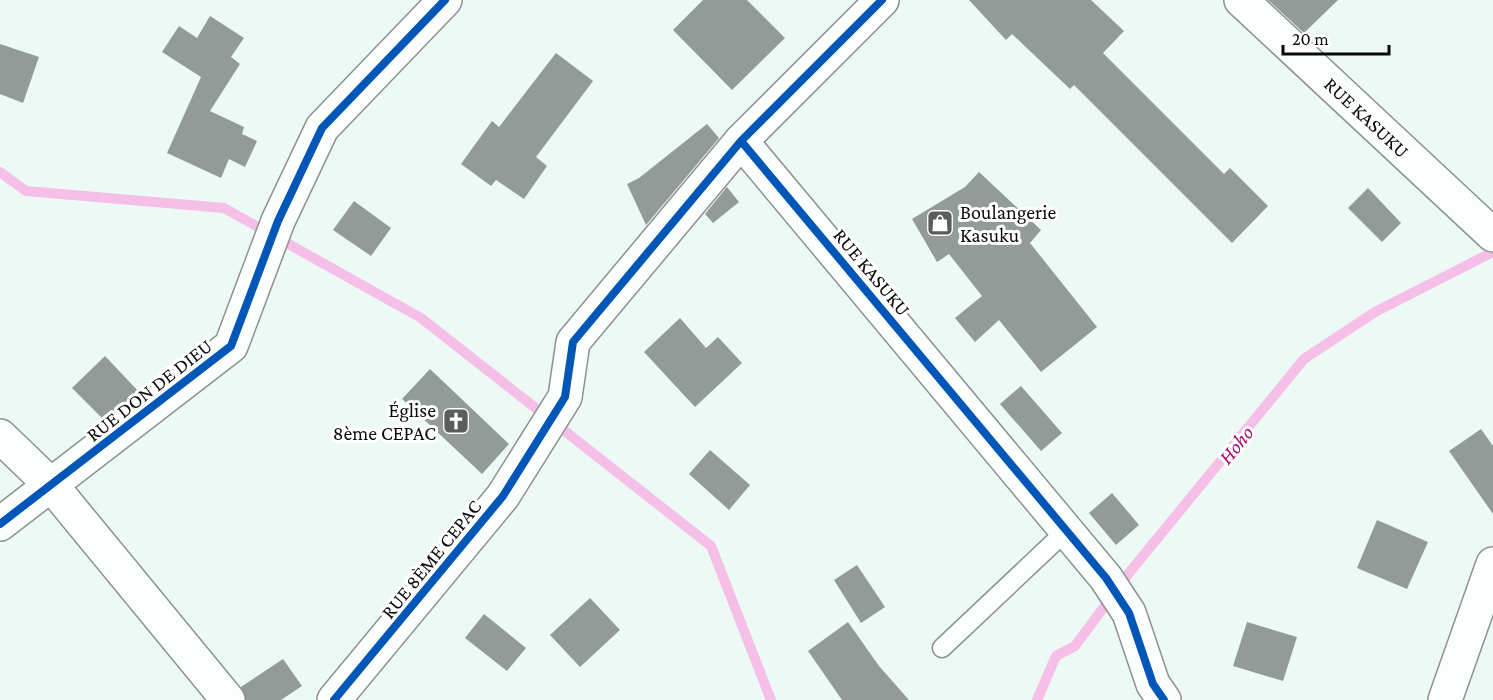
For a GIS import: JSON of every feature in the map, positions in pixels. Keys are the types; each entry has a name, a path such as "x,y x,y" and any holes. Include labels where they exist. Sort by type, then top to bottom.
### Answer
{"street":[{"name":"RUE DON DE DIEU","path":"0,524 231,346 274,233 322,128 445,0"},
{"path":"741,141 882,0"},
{"name":"RUE KASUKU","path":"1241,0 1493,235"},
{"name":"RUE 8ÈME CEPAC","path":"334,700 503,496 565,397 573,342 741,141"},
{"name":"RUE KASUKU","path":"741,141 1106,578 1129,613 1153,684 1164,700"},
{"path":"0,436 52,486 228,700"},
{"path":"1445,700 1493,564"}],"lane":[{"path":"942,648 1067,530"}],"building":[{"path":"703,0 747,0 785,38 732,90 673,30"},
{"path":"969,0 1091,0 1124,31 1103,53 1224,174 1230,168 1268,206 1232,243 1074,85 1070,89 1012,34 1006,40"},
{"path":"1268,0 1338,0 1304,33"},
{"path":"210,16 244,38 231,57 240,64 210,111 244,127 242,134 257,141 245,167 229,159 221,178 167,153 201,77 162,52 179,26 197,38"},
{"path":"0,44 39,57 23,103 0,94"},
{"path":"556,53 593,81 536,157 547,166 524,199 496,180 491,186 461,164 492,121 499,127"},
{"path":"707,124 719,138 646,225 627,184 639,178"},
{"path":"979,172 1041,230 1030,243 1097,327 1041,372 999,320 975,342 955,318 982,296 949,254 937,262 912,219 965,187"},
{"path":"727,187 739,202 713,223 705,214"},
{"path":"1368,188 1401,223 1382,242 1348,208"},
{"path":"354,201 391,228 371,256 333,230"},
{"path":"680,318 706,348 718,337 742,363 695,407 644,352"},
{"path":"105,356 140,393 104,420 72,388"},
{"name":"Église 8ème CEPAC","path":"430,369 509,444 482,474 402,399"},
{"path":"1021,386 1062,433 1041,451 1000,404"},
{"path":"1481,429 1493,446 1493,514 1449,451"},
{"path":"710,450 750,485 729,510 689,474"},
{"path":"1112,493 1139,525 1116,545 1089,513"},
{"path":"1377,520 1428,542 1407,589 1357,568"},
{"path":"857,565 885,607 861,623 834,580"},
{"path":"590,598 620,630 580,667 550,635"},
{"path":"484,614 526,648 507,671 465,638"},
{"path":"848,622 879,666 909,700 842,700 808,651"},
{"path":"1247,622 1297,637 1283,681 1233,666"},
{"path":"283,659 302,686 281,700 246,700 241,687"}],"waterway":[{"path":"0,172 26,191 224,208 421,318 711,546 771,700"},
{"name":"Hoho","path":"1037,700 1056,656 1075,646 1129,573 1304,359 1375,312 1493,252"}],"cycle path":[{"path":"0,524 231,346 278,221 322,128 445,0"},
{"path":"882,0 741,141 1106,578 1129,613 1153,684 1164,700"},
{"path":"334,700 503,496 565,397 573,342 741,141"}],"place":[{"name":"Boulangerie Kasuku","path":"940,223"},
{"name":"Église 8ème CEPAC","path":"456,421"}]}
